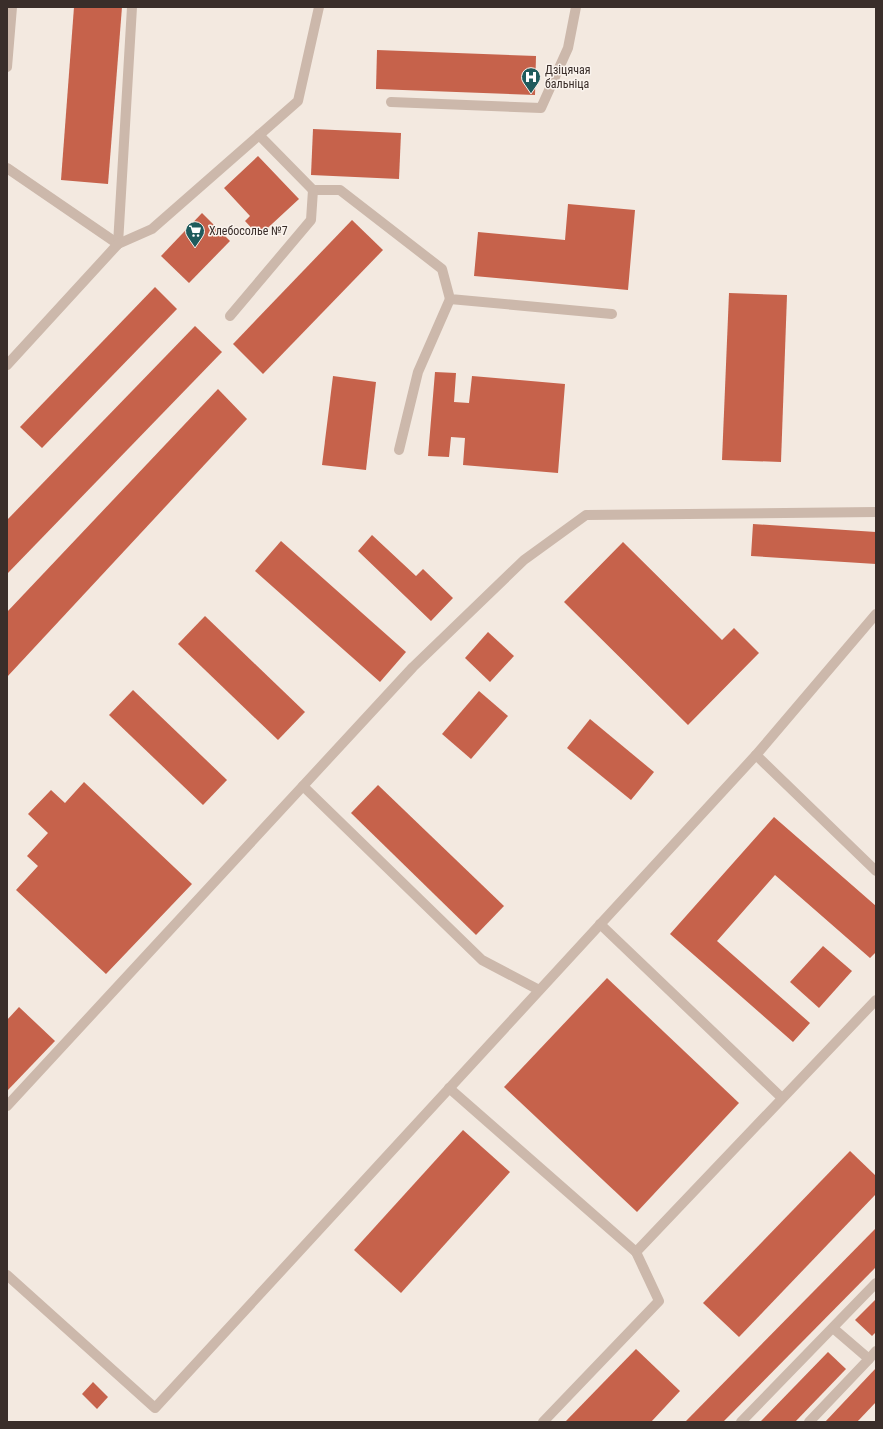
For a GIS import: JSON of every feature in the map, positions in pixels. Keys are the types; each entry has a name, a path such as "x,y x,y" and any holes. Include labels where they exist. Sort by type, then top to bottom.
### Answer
{"lane":[{"path":"7,67 12,7"},
{"path":"118,244 132,7"},
{"path":"7,365 118,244 152,229 298,101 319,7"},
{"path":"391,102 541,108 568,48 576,7"},
{"path":"259,135 313,190 340,190 442,269 450,299 418,372 399,450"},
{"path":"7,168 118,244"},
{"path":"230,316 311,220 313,190"},
{"path":"450,299 612,314"},
{"path":"7,1106 413,667 524,560 586,516 876,512"},
{"path":"7,1275 155,1408 756,755 876,614"},
{"path":"756,755 876,871"},
{"path":"303,786 482,960 539,990"},
{"path":"600,924 782,1098"},
{"path":"636,1252 876,1000"},
{"path":"449,1088 636,1252 659,1301 543,1422"},
{"path":"741,1422 876,1283"},
{"path":"833,1328 869,1359"},
{"path":"809,1422 876,1351"}],"building":[{"path":"74,7 122,7 108,184 61,180"},
{"path":"377,50 536,56 535,95 376,89"},
{"path":"313,129 401,133 399,179 311,175"},
{"path":"258,156 299,199 259,236 245,221 250,216 224,188"},
{"path":"568,204 635,210 628,290 474,276 478,232 565,240"},
{"name":"Хлебосолье №7","path":"202,213 230,241 189,283 161,256"},
{"path":"352,220 383,250 263,374 233,344"},
{"path":"155,287 177,309 42,448 20,427"},
{"path":"729,293 787,295 781,462 722,460"},
{"path":"195,326 222,352 7,574 7,520"},
{"path":"435,372 456,373 454,402 469,403 472,376 565,384 558,473 463,465 465,438 451,437 449,457 428,456"},
{"path":"333,376 376,382 366,470 322,465"},
{"path":"218,389 247,419 7,677 7,612"},
{"path":"753,524 876,532 876,564 751,556"},
{"path":"372,535 416,576 423,569 453,598 431,621 358,551"},
{"path":"281,541 406,652 380,682 255,571"},
{"path":"623,542 722,640 734,628 759,653 688,725 564,602"},
{"path":"205,616 305,712 278,740 178,644"},
{"path":"488,632 514,656 490,682 465,658"},
{"path":"133,690 227,780 203,805 109,715"},
{"path":"479,691 508,716 471,759 442,734"},
{"path":"590,719 654,772 631,800 567,748"},
{"path":"84,782 192,884 106,974 16,890 38,866 27,856 48,833 28,814 51,790 65,803"},
{"path":"378,785 504,906 476,935 351,813"},
{"path":"774,817 876,906 876,952 870,958 775,875 717,941 810,1023 793,1042 670,934"},
{"path":"823,946 852,971 819,1008 790,982"},
{"path":"607,978 739,1103 637,1212 504,1087"},
{"path":"19,1007 55,1041 7,1091 7,1020"},
{"path":"463,1130 510,1172 401,1293 354,1250"},
{"path":"850,1151 876,1176 876,1194 739,1337 703,1303"},
{"path":"876,1228 876,1267 723,1422 685,1422"},
{"path":"876,1299 876,1332 872,1336 855,1320"},
{"path":"636,1349 680,1391 651,1422 565,1422"},
{"path":"828,1352 846,1369 795,1422 760,1422"},
{"path":"876,1368 876,1402 857,1422 825,1422"},
{"path":"93,1382 108,1397 97,1409 82,1394"}],"place":[{"name":"Дзіцячая бальніца","path":"531,94"},
{"name":"Хлебосолье №7","path":"195,248"}]}
